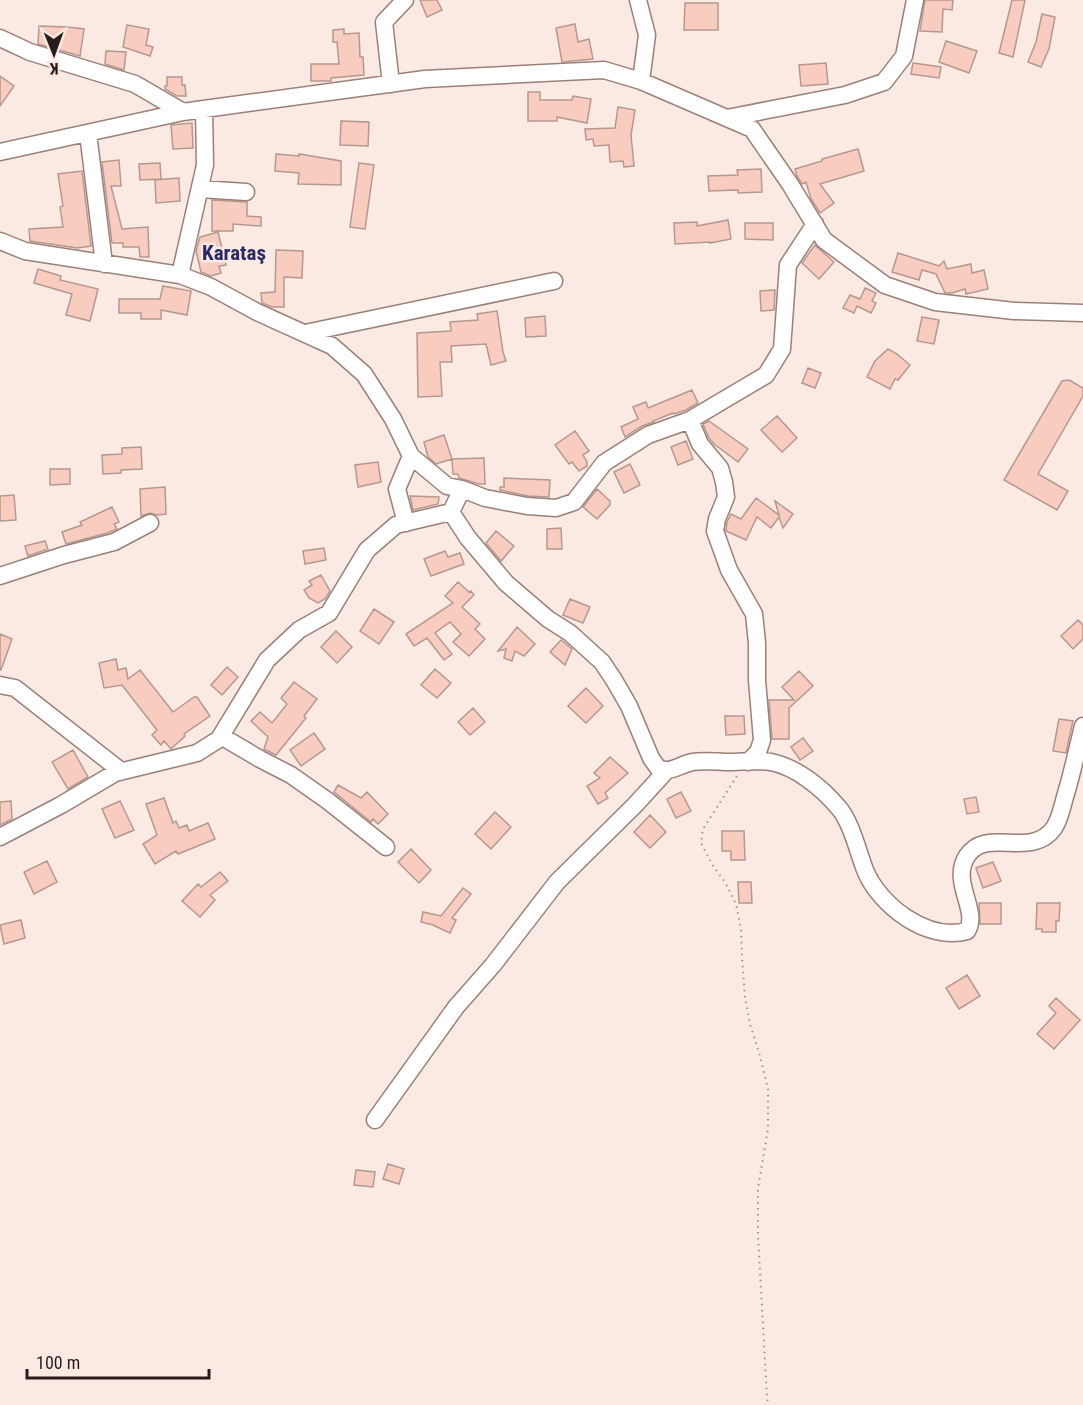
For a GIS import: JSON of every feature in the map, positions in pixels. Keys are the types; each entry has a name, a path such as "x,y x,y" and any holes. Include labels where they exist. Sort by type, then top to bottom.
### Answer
{"street":[{"path":"391,84 384,22 405,0"},
{"path":"638,0 647,35 641,81"},
{"path":"727,118 845,95 884,82 904,56 915,0"},
{"path":"0,38 30,52 135,84 183,112"},
{"path":"0,152 204,109 425,79 604,70 641,81 752,129 790,184 824,240 885,285 935,302 1014,311 1083,313"},
{"path":"180,275 205,165 204,109"},
{"path":"88,133 104,264"},
{"path":"200,189 246,192"},
{"path":"0,241 25,251 180,275 211,287 257,312 332,346 364,374 393,419 411,456 447,486 485,498 527,506 556,508 574,502 604,463 648,435 690,420 766,375 782,349 788,265 815,224"},
{"path":"305,333 554,281"},
{"path":"690,420 700,444 720,468 726,497 715,531 729,570 754,614 762,740 758,752 748,762"},
{"path":"406,522 397,489 411,456"},
{"path":"0,837 115,773 197,753 219,739 267,660 299,630 329,613 366,550 396,525 450,512 462,489"},
{"path":"450,512 506,584 548,620 570,633 602,662 629,706 651,758 658,768 668,770"},
{"path":"0,576 64,555 114,542 150,523"},
{"path":"0,684 15,688 121,771"},
{"path":"375,1120 456,1007 493,965 557,882 668,770 694,761 770,762 795,770 840,808 873,885 889,904 922,927 948,934 958,934 967,931 970,927 968,903 962,884 962,872 967,857 975,848 984,844 1037,842 1054,827 1070,780 1083,726"},
{"path":"221,736 291,775 386,847"}],"path":[{"path":"748,762 703,829 701,843 736,904 741,928 745,997 768,1089 768,1129 758,1188 758,1235 768,1405"}],"building":[{"path":"420,0 437,0 442,10 427,17"},
{"path":"925,0 953,0 952,10 943,9 942,32 920,31"},
{"path":"1012,0 1025,0 1013,57 999,53"},
{"path":"685,3 718,3 718,30 684,30"},
{"path":"1042,14 1055,17 1049,49 1041,67 1028,62 1036,42"},
{"path":"575,24 578,42 589,39 593,59 562,62 556,28"},
{"path":"127,25 149,29 146,45 153,47 150,56 123,47"},
{"path":"39,26 84,29 80,56 38,44"},
{"path":"344,29 344,34 359,33 360,57 363,57 364,75 331,78 331,81 311,81 311,64 339,64 337,42 333,42 333,30"},
{"path":"946,41 977,51 969,73 939,62"},
{"path":"106,51 126,52 124,70 105,64"},
{"path":"826,63 828,84 801,86 799,65"},
{"path":"913,63 941,67 939,78 911,74"},
{"path":"0,76 14,86 0,106"},
{"path":"167,77 182,77 186,96 177,96 165,89"},
{"path":"528,92 540,92 540,100 572,100 573,96 591,99 587,123 557,117 557,121 528,121"},
{"path":"618,107 635,110 631,135 634,166 624,167 623,161 610,162 609,145 594,146 593,139 586,140 585,129 615,128"},
{"path":"341,121 369,122 368,146 340,145"},
{"path":"192,123 193,148 173,149 171,125"},
{"path":"858,149 864,171 820,184 834,203 820,213 811,199 806,182 802,184 795,169"},
{"path":"276,154 299,156 299,154 341,161 341,185 298,184 299,173 275,171"},
{"path":"119,160 121,186 111,186 122,229 148,227 149,257 140,257 139,247 123,247 123,243 112,243 102,162"},
{"path":"160,163 161,179 140,180 139,164"},
{"path":"359,163 374,165 365,229 350,227"},
{"path":"761,169 762,192 709,191 708,176 738,175 737,170"},
{"path":"82,171 91,246 77,248 30,241 29,229 63,227 60,207 63,206 58,174"},
{"path":"179,178 180,201 156,203 155,180"},
{"path":"212,200 247,202 247,216 261,217 261,226 233,224 233,231 212,231"},
{"path":"728,220 731,239 710,243 675,244 674,223 697,222 697,226"},
{"path":"745,223 773,223 773,240 745,239"},
{"path":"218,232 226,265 219,266 221,273 211,276 201,272 196,251 200,237"},
{"path":"815,245 834,262 819,279 802,263"},
{"path":"276,250 303,251 302,278 284,277 284,307 272,307 262,303 261,293 275,292"},
{"path":"898,253 939,266 944,261 947,269 971,264 972,273 984,270 988,289 966,294 965,289 945,293 936,274 922,270 919,280 892,272"},
{"path":"38,269 61,276 60,280 98,289 90,321 66,315 72,294 34,283"},
{"path":"163,286 191,291 187,315 161,310 161,319 141,319 141,313 119,313 119,299 160,299"},
{"path":"865,288 876,293 872,301 876,303 871,313 857,306 854,313 843,308 850,295 860,299"},
{"path":"775,290 774,310 761,311 760,291"},
{"path":"497,311 506,361 491,365 486,344 451,346 452,362 440,362 442,396 418,397 417,333 451,331 450,322 478,320 477,314"},
{"path":"545,316 546,336 526,337 525,318"},
{"path":"922,317 939,320 934,344 917,341"},
{"path":"888,349 910,365 898,380 895,379 890,389 867,377 875,361"},
{"path":"808,368 821,373 815,388 802,383"},
{"path":"1069,380 1083,388 1083,396 1038,474 1068,491 1057,510 1004,480 1062,381"},
{"path":"692,390 698,403 686,410 642,426 625,437 621,427 638,419 633,407 646,402 648,408"},
{"path":"777,416 797,438 782,452 761,430"},
{"path":"709,421 748,449 738,462 709,438 703,424"},
{"path":"575,431 589,451 583,455 587,466 579,471 572,462 569,464 555,445"},
{"path":"444,435 452,459 436,464 428,457 424,442"},
{"path":"686,441 693,459 678,465 671,447"},
{"path":"141,447 142,469 103,474 102,455 122,454 122,448"},
{"path":"484,458 485,484 459,478 458,474 453,474 452,459"},
{"path":"378,462 381,482 358,487 355,465"},
{"path":"630,464 640,485 624,493 614,472"},
{"path":"50,469 70,469 70,484 50,485"},
{"path":"504,478 550,480 549,497 528,496 500,490 500,487 504,487"},
{"path":"165,487 166,514 150,513 141,516 140,489"},
{"path":"597,489 610,501 610,505 597,519 583,507"},
{"path":"14,495 16,520 0,521 0,496"},
{"path":"410,496 439,497 438,504 413,510"},
{"path":"756,498 779,515 775,501 793,514 783,528 779,517 771,528 757,517 746,540 726,531 731,514 741,519"},
{"path":"112,507 119,522 114,524 117,529 66,544 62,532 82,525 80,522"},
{"path":"561,528 562,549 547,549 547,529"},
{"path":"496,531 514,546 501,561 486,543"},
{"path":"45,541 48,549 28,556 25,546"},
{"path":"324,548 326,560 305,564 303,551"},
{"path":"445,551 448,557 460,553 464,564 431,576 424,559"},
{"path":"321,575 330,591 325,599 318,603 309,598 304,590 312,585 309,581"},
{"path":"458,582 474,595 462,607 480,624 475,629 485,639 469,656 453,642 461,634 450,622 435,633 452,654 444,660 427,638 414,646 406,634 453,603 445,596"},
{"path":"570,599 590,607 583,623 563,615"},
{"path":"374,609 394,622 379,644 360,631"},
{"path":"1078,620 1083,625 1083,639 1073,649 1061,636"},
{"path":"517,627 535,644 524,656 515,651 512,661 504,658 506,649 498,651"},
{"path":"336,631 352,647 337,663 321,647"},
{"path":"0,634 12,639 1,670 0,670"},
{"path":"561,640 572,649 565,665 550,652"},
{"path":"116,659 118,670 126,668 128,679 140,670 173,712 197,697 210,716 184,734 185,736 171,749 164,741 161,745 152,735 157,730 122,685 104,688 99,663"},
{"path":"227,667 238,677 222,695 211,685"},
{"path":"435,669 451,683 437,698 421,685"},
{"path":"799,671 813,686 789,708 789,739 772,739 769,700 794,700 782,687"},
{"path":"294,682 317,699 304,716 306,718 276,755 264,749 268,737 251,721 260,712 272,723 287,704 281,698"},
{"path":"586,688 603,706 586,723 568,706"},
{"path":"473,708 485,722 470,735 458,722"},
{"path":"725,716 744,716 745,734 726,735"},
{"path":"1059,719 1073,721 1066,753 1053,751"},
{"path":"314,733 325,749 301,766 290,750"},
{"path":"803,738 813,751 800,760 791,747"},
{"path":"73,750 88,777 68,789 52,762"},
{"path":"610,757 628,773 605,793 608,798 598,804 587,786 600,778 594,773"},
{"path":"338,785 361,798 367,792 388,814 378,824 373,819 371,822 334,792"},
{"path":"681,792 691,811 676,818 667,799"},
{"path":"976,797 979,812 967,814 964,799"},
{"path":"164,798 173,823 176,821 179,828 187,825 189,831 208,823 215,839 178,854 176,851 155,864 143,844 157,835 146,804"},
{"path":"11,801 12,819 0,825 0,802"},
{"path":"120,801 134,830 115,838 102,809"},
{"path":"495,812 511,827 491,849 475,834"},
{"path":"650,815 666,832 650,848 634,832"},
{"path":"722,831 744,831 745,860 731,860 731,851 722,851"},
{"path":"411,849 431,870 419,883 398,862"},
{"path":"47,861 57,882 34,894 24,872"},
{"path":"993,862 1001,881 983,888 976,868"},
{"path":"220,872 228,881 210,895 215,900 200,917 182,901 198,884 201,887"},
{"path":"738,882 751,882 752,903 739,903"},
{"path":"463,888 471,894 452,918 456,920 450,933 421,922 423,912 441,916"},
{"path":"979,903 1001,903 1001,924 980,924"},
{"path":"1037,903 1060,903 1056,932 1042,932 1042,929 1036,929"},
{"path":"21,920 25,938 4,944 0,925"},
{"path":"967,975 980,996 959,1009 946,988"},
{"path":"1056,998 1080,1020 1054,1049 1037,1034 1056,1013 1049,1006"},
{"path":"388,1164 404,1169 399,1184 383,1179"},
{"path":"356,1170 375,1172 373,1187 354,1185"}],"district":[{"name":"Karataş","path":"234,253"}]}
